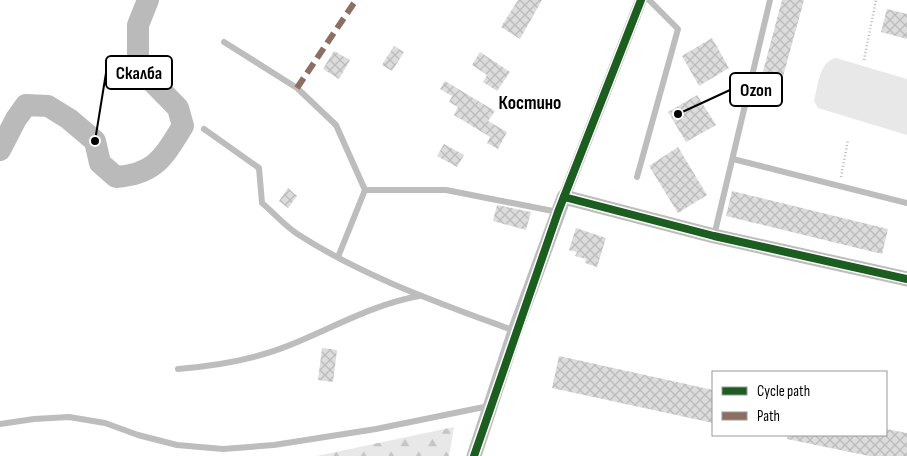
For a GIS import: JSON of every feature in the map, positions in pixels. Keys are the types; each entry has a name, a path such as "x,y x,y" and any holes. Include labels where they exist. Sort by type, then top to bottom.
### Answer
{"street":[{"path":"474,456 515,331 558,212 641,0"},
{"path":"564,197 714,236 907,279"}],"lane":[{"path":"637,177 678,29 649,0"},
{"path":"714,236 770,0"},
{"path":"224,42 296,88 336,125 365,190 338,257"},
{"path":"204,129 259,168 262,202 298,235 357,268 420,295 515,331"},
{"path":"733,159 907,203"},
{"path":"365,190 446,190 558,212"},
{"path":"178,370 219,366 288,346 396,300 420,295"},
{"path":"0,424 34,419 69,418 105,423 138,435 177,445 223,448 274,446 376,429 491,406"}],"path":[{"path":"864,60 876,0"},
{"path":"839,186 848,140"}],"green space":[{"path":"836,58 907,79 907,135 818,108 814,101 820,75 826,64"},
{"path":"454,427 449,456 317,456"}],"building":[{"path":"518,0 542,0 520,39 501,27"},
{"path":"782,0 804,0 781,84 761,79"},
{"path":"887,9 907,14 907,39 881,32"},
{"path":"712,38 729,68 699,86 682,56"},
{"path":"394,46 404,52 392,71 382,65"},
{"path":"334,51 350,60 339,79 323,69"},
{"path":"480,52 510,72 497,91 483,82 487,75 472,65"},
{"path":"445,81 495,111 488,121 507,132 498,149 487,143 490,137 454,115 458,107 449,102 452,96 440,89"},
{"path":"697,95 716,125 686,142 668,112"},
{"path":"444,144 464,155 457,167 437,156"},
{"path":"678,147 707,195 678,213 649,166"},
{"path":"288,188 297,196 288,208 279,201"},
{"path":"732,191 888,229 882,254 726,216"},
{"path":"497,205 531,212 526,230 493,221"},
{"path":"576,228 606,238 597,267 585,263 586,259 575,256 577,252 569,250"},
{"path":"322,348 337,350 333,382 318,380"},
{"path":"559,356 712,390 712,423 552,388"},
{"path":"887,429 907,433 907,456 869,456 787,439 788,436 887,436"}],"waterway":[{"path":"0,150 16,119 26,105 48,106 69,119 95,141 100,163 116,177 140,172 157,162 170,147 183,126 178,108 138,67 138,25 148,0"}],"marked path":[{"path":"297,88 356,0"}],"cycle path":[{"path":"474,456 558,212 641,0"},
{"path":"564,197 714,236 907,279"}],"place":[{"name":"Ozon","path":"678,114"},
{"name":"Скалба","path":"95,141"}],"district":[{"name":"Костино","path":"530,103"}]}
